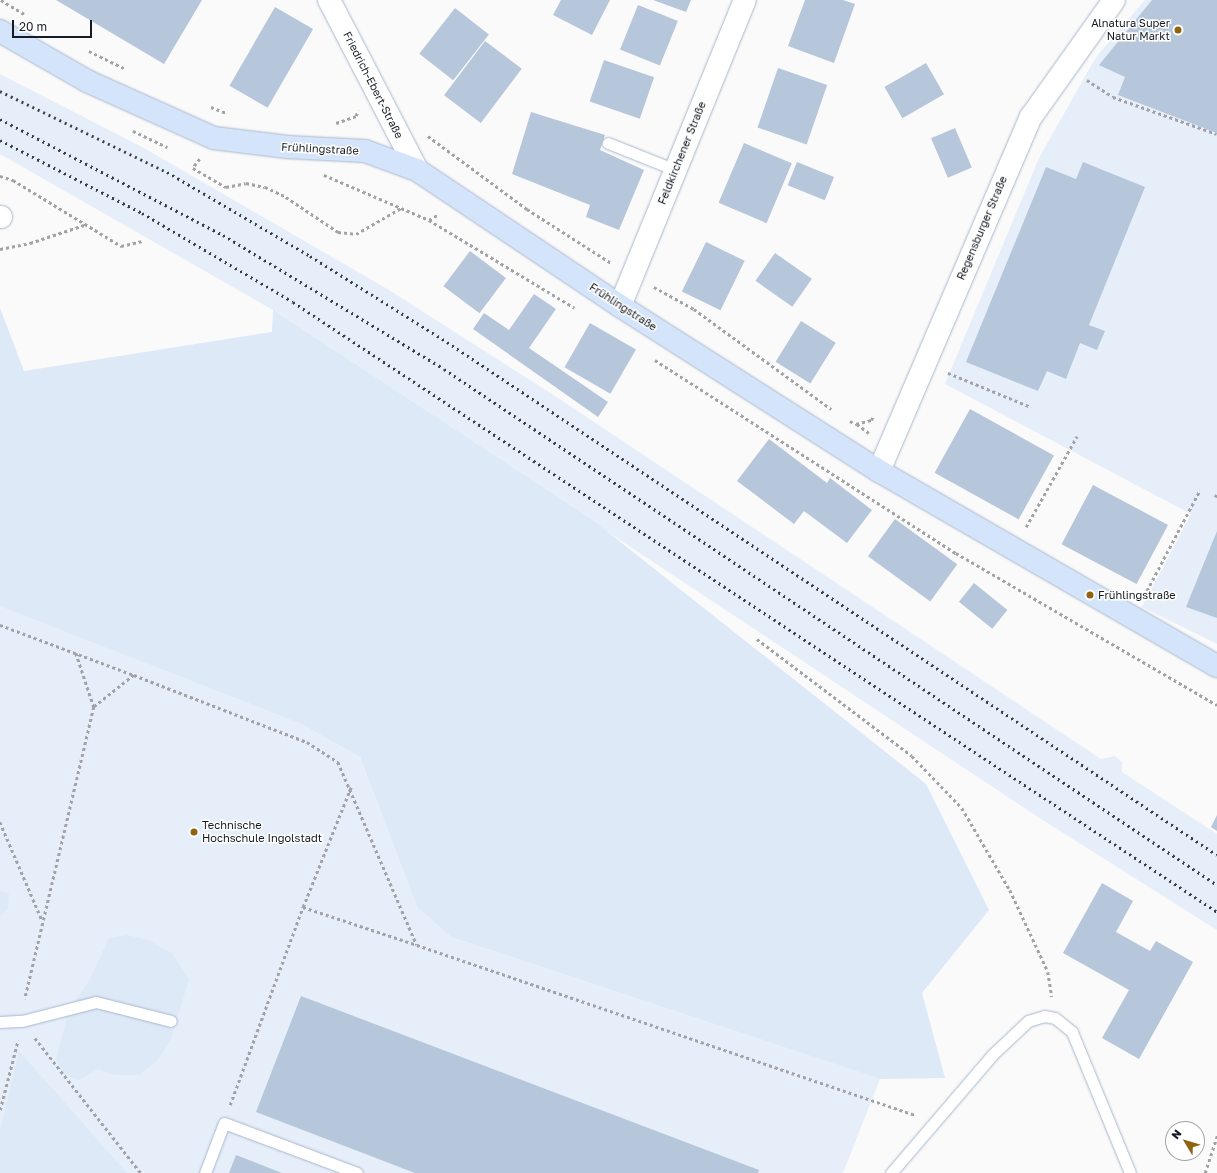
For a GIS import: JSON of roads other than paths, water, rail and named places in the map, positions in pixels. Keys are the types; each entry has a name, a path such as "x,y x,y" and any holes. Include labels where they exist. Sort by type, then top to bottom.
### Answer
{"street":[{"name":"Friedrich-Ebert-Straße","path":"329,0 418,170"},
{"name":"Feldkirchener Straße","path":"620,306 745,0"},
{"name":"Regensburger Straße","path":"879,471 1031,117 1114,0"},
{"name":"Frühlingstraße","path":"0,31 87,81 214,138 288,147 365,151 418,170 620,306 879,471 1132,619 1217,666"}],"lane":[{"path":"608,143 676,170"},
{"path":"0,1022 22,1021 96,1002 171,1021"},
{"path":"891,1173 933,1121 992,1055 1028,1021 1044,1016 1055,1018 1072,1032 1130,1173"},
{"path":"205,1173 224,1123 357,1173"}],"railway":[{"path":"0,91 167,172 310,256 447,342 1217,855"},
{"path":"0,119 223,235 444,369 1217,885"},
{"path":"0,140 142,213 293,302 1217,912"}],"place":[{"name":"Alnatura Super Natur Markt","path":"1178,30"},
{"name":"Frühlingstraße","path":"1090,595"},
{"name":"Technische Hochschule Ingolstadt","path":"194,832"}]}
